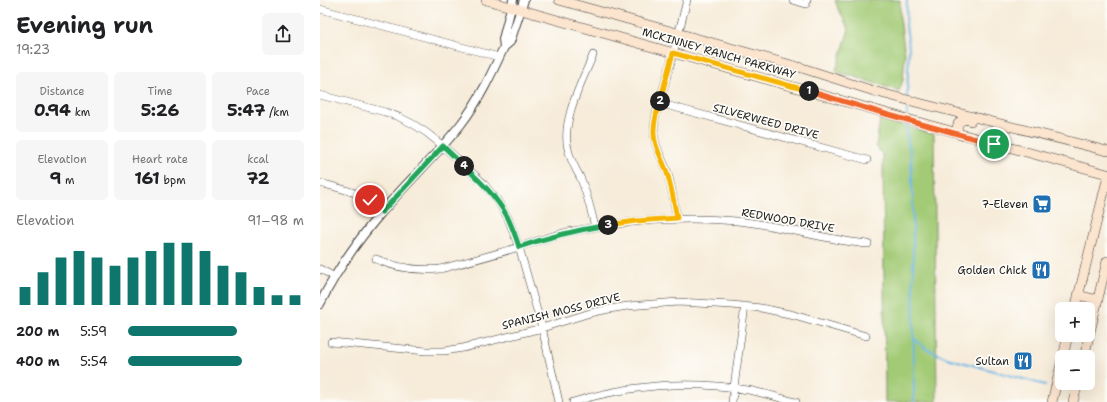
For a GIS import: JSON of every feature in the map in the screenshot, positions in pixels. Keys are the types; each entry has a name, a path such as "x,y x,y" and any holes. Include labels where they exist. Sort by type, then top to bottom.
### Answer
{"main road":[{"name":"MCKINNEY RANCH PARKWAY","path":"486,0 512,4 521,10 794,86 960,135 1107,174"},
{"name":"MCKINNEY RANCH PARKWAY","path":"559,0 802,68 889,95 1107,151"},
{"path":"960,135 957,128 959,122 963,120 994,123"},
{"path":"1076,302 1107,180"},
{"path":"1086,350 1107,261"},
{"path":"1078,295 1098,300"},
{"path":"1052,402 1055,389"},
{"path":"1073,402 1076,390"}],"street":[{"path":"320,304 354,248 382,212 443,146 470,112 504,47 510,42 524,0"},
{"path":"677,218 670,182 664,162 655,141 654,134 659,103 687,0"},
{"path":"793,0 806,2"},
{"path":"504,47 503,39 512,4"},
{"path":"320,9 499,57"},
{"path":"593,56 571,111 566,141 571,159 587,196 595,227"},
{"path":"320,95 385,112 399,117 420,128 443,146 482,182 497,200 508,218 519,247 542,328 559,402"},
{"name":"SILVERWEED DRIVE","path":"659,103 867,160"},
{"path":"320,183 361,195 370,200 382,212"},
{"name":"REDWOOD DRIVE","path":"376,259 385,263 413,269 440,269 562,234 636,221 677,218 754,223 843,241 868,244"},
{"path":"320,269 335,277"},
{"name":"SPANISH MOSS DRIVE","path":"331,342 426,352 444,351 464,348 542,328 590,313 628,306 678,302 696,302 761,308 794,314 866,336"},
{"path":"732,402 745,306"},
{"path":"573,402 605,393 651,386 686,384 734,388 796,402"}],"green space":[{"path":"835,0 900,0 900,18 905,55 903,80 899,91 836,71 849,29 838,9"},
{"path":"880,119 934,134 937,402 885,402 883,156 876,146"}],"waterway":[{"path":"907,0 906,26 909,47 907,97"},
{"path":"907,104 907,115"},
{"path":"907,122 907,138 911,155 913,207 914,402"},
{"path":"914,339 926,349 947,358 1045,385"}],"place":[{"name":"7-Eleven","path":"1042,204"},
{"name":"Golden Chick","path":"1041,270"},
{"name":"Sultan","path":"1023,361"}],"route":[{"path":"370,200 382,212 443,146 482,182 497,200 508,218 519,247 538,240 595,227 636,221 677,218 670,182 664,162 655,141 654,134 659,103 673,53 794,86 889,115 994,144"}]}
